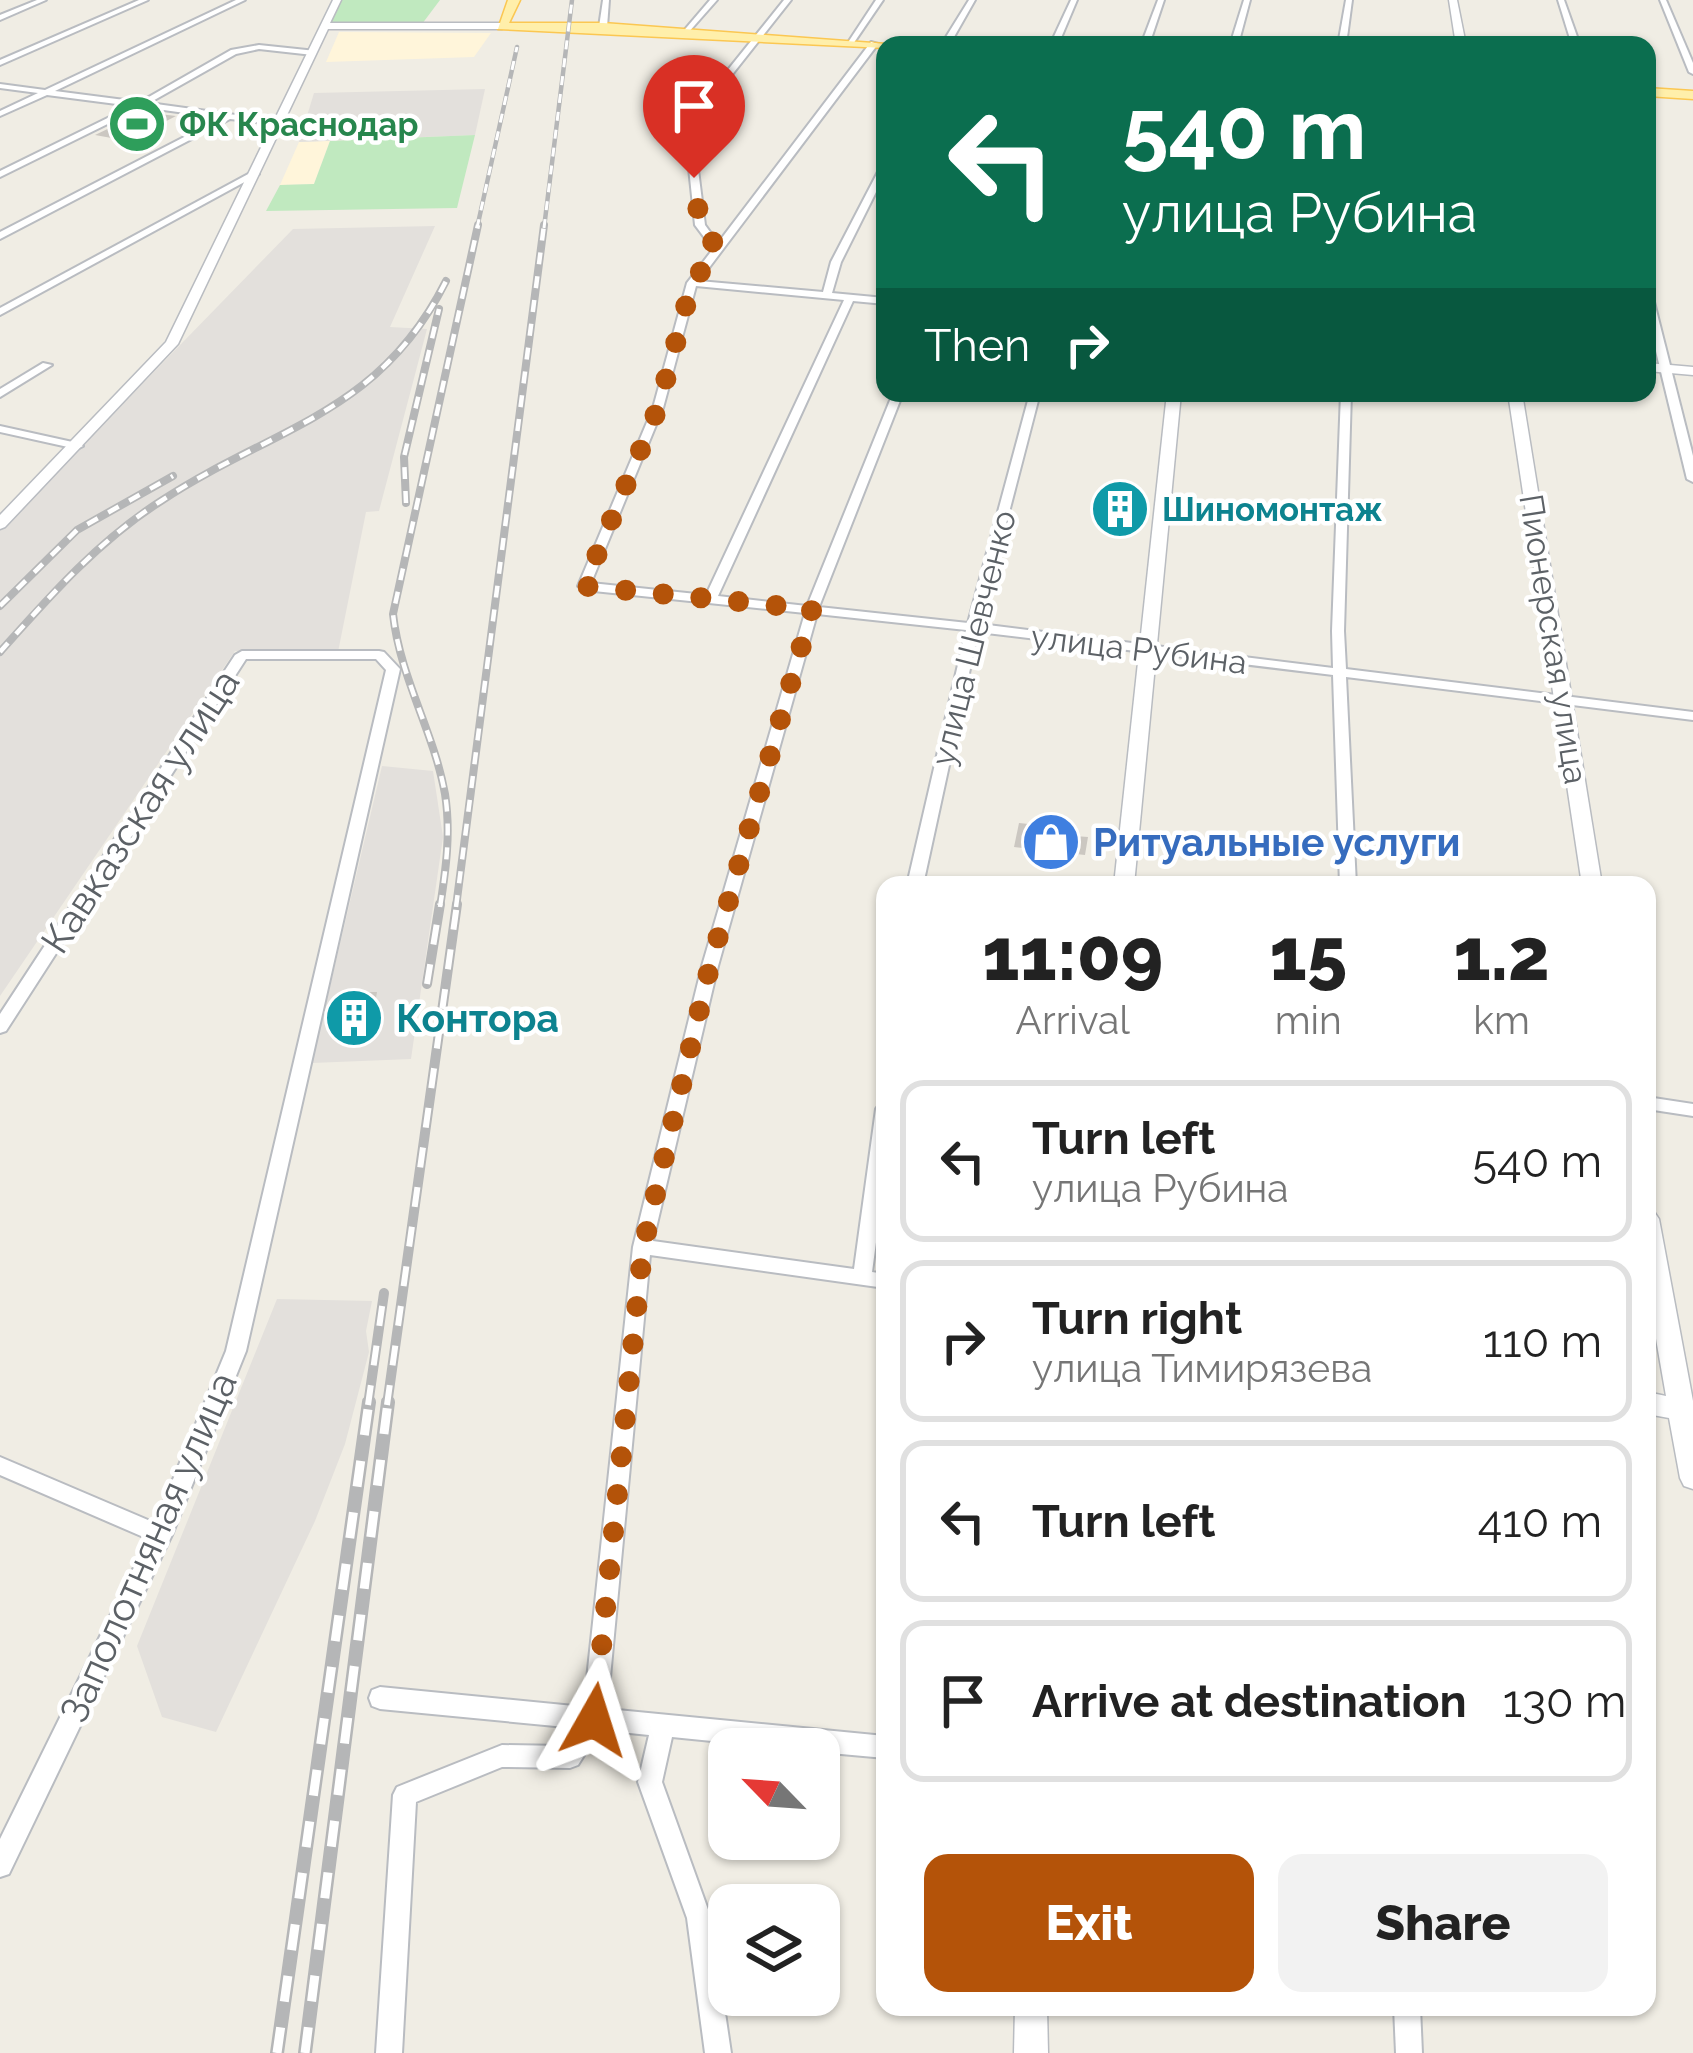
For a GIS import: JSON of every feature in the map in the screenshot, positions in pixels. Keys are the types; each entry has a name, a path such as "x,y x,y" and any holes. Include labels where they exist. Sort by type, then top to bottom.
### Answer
{"main road":[{"path":"514,0 502,26 603,27 874,44"},
{"path":"1656,93 1693,95"}],"street":[{"path":"0,18 44,0"},
{"path":"0,63 145,0"},
{"path":"0,114 242,0"},
{"path":"0,524 172,344 337,0"},
{"path":"603,27 606,0"},
{"path":"684,32 714,0"},
{"path":"718,249 700,225 689,130 788,0"},
{"path":"850,42 880,0"},
{"path":"951,36 972,0"},
{"path":"1058,36 1075,0"},
{"path":"1148,36 1161,0"},
{"path":"1237,36 1247,0"},
{"path":"1343,36 1349,0"},
{"path":"1453,0 1459,36"},
{"path":"1561,0 1573,36"},
{"path":"1663,0 1693,72"},
{"path":"324,26 502,26"},
{"path":"692,283 874,44"},
{"path":"0,174 244,48 313,53"},
{"path":"0,86 278,123"},
{"path":"0,236 230,116"},
{"path":"0,312 254,174"},
{"path":"827,295 836,262 876,184"},
{"path":"692,283 876,300"},
{"name":"улица Рубина","path":"692,283 658,408 584,586 973,627 1693,716"},
{"path":"710,598 850,298"},
{"path":"1656,332 1693,478"},
{"path":"0,394 47,364"},
{"path":"1656,368 1693,371"},
{"path":"388,2053 405,1795 502,1756 569,1757 594,1720 643,1247 710,966 812,609 894,402"},
{"name":"улица Шевченко","path":"917,876 973,627 1033,402"},
{"path":"1125,876 1173,402"},
{"path":"1346,402 1338,631 1348,876"},
{"name":"Пионерская улица","path":"1516,402 1591,876"},
{"path":"0,429 76,446"},
{"name":"Кавказская улица","path":"0,1028 242,655"},
{"name":"Заполотняная улица","path":"0,1865 161,1534 236,1351 393,669 379,655 242,655"},
{"path":"1656,1104 1693,1110"},
{"path":"862,1278 876,1175"},
{"path":"643,1247 876,1280"},
{"path":"1656,1262 1687,1410 1693,1478"},
{"path":"1656,1404 1687,1410"},
{"path":"0,1466 161,1534"},
{"path":"380,1698 876,1746"},
{"path":"663,1726 650,1782 699,1918 718,2053"},
{"path":"1031,2016 1031,2053"},
{"path":"1407,2016 1409,2053"}],"shaded area":[{"path":"339,32 491,33 474,57 326,62"},
{"path":"485,89 475,135 299,142 314,93"},
{"path":"330,141 314,184 280,185 299,142"},
{"path":"435,226 390,327 427,329 379,511 366,512 338,652 235,651 0,996 0,530 293,229"},
{"path":"382,766 433,771 443,837 411,1059 312,1063"},
{"path":"277,1299 372,1301 366,1331 369,1352 345,1444 315,1521 216,1732 162,1717 137,1646"}],"green space":[{"path":"341,0 440,0 422,24 330,24"},
{"path":"475,135 457,208 266,211 280,185 314,184 330,141"}],"building":[{"name":"ФК Краснодар","path":"143,112 176,116 128,141 95,135"},
{"name":"Ритуальные услуги","path":"1019,823 1076,829 1075,836 1088,837 1085,855 1014,847"},
{"name":"Контора","path":"354,992 377,992 370,1033 333,1034 340,1002 352,1002"}],"railway":[{"path":"544,228 572,0"},
{"path":"477,228 517,47"},
{"path":"440,907 448,836 445,794 393,614 478,225"},
{"path":"456,907 544,225"},
{"path":"0,652 75,571 138,517 356,390 419,326 446,281"},
{"path":"406,503 404,457 439,309"},
{"path":"0,606 77,530 173,476"},
{"path":"427,984 440,904"},
{"path":"387,1405 457,904"},
{"path":"368,1405 384,1293"},
{"path":"277,2053 369,1402"},
{"path":"305,2053 388,1402"}],"place":[{"name":"ФК Краснодар","path":"137,124"},
{"name":"Шиномонтаж","path":"1120,509"},
{"name":"Ритуальные услуги","path":"1051,842"},
{"name":"Контора","path":"354,1018"}],"route":[{"path":"594,1720 643,1247 710,966 812,609 584,586 658,408 692,283 718,249 700,225 694,178"}]}
